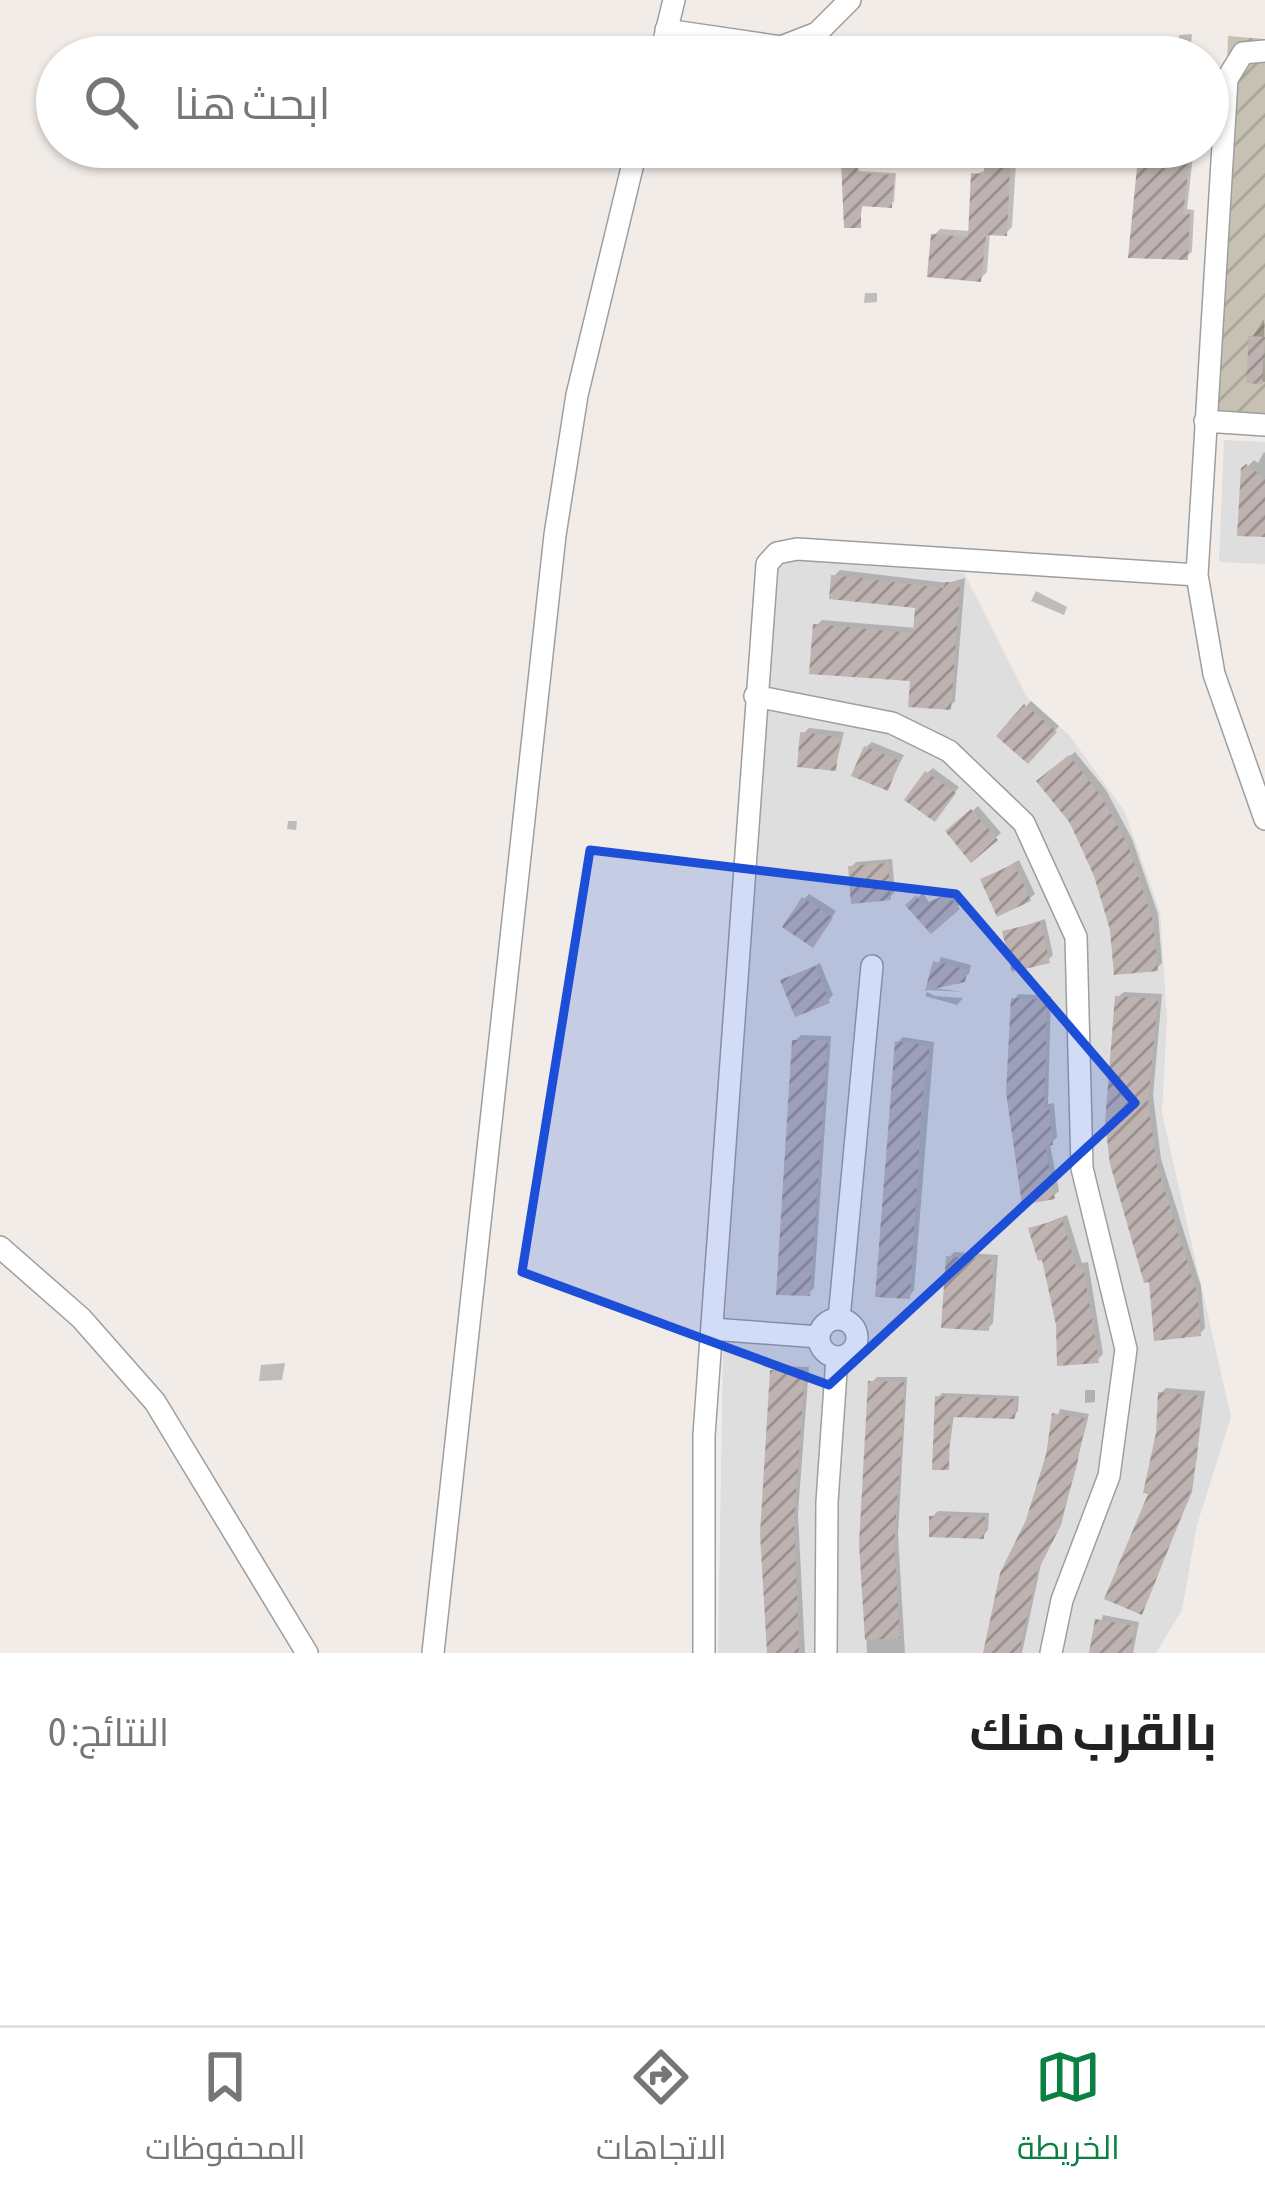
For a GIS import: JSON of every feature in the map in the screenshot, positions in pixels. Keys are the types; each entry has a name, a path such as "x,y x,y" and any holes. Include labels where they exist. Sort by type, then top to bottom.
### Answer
{"street":[{"path":"664,36 674,0"},
{"path":"811,36 850,0"},
{"path":"666,30 702,36"},
{"path":"1229,74 1236,58 1265,50"},
{"path":"1229,102 1242,74 1265,61"},
{"path":"433,1653 555,536 577,395 632,168"},
{"path":"1223,168 1197,574 1214,674 1265,819"},
{"path":"1205,421 1265,425"},
{"path":"704,1653 703,1489 712,1329 765,570 783,550 1197,574"},
{"path":"755,696 892,723 949,752 1024,823 1046,860 1076,937 1082,1168 1126,1349 1109,1476 1062,1600 1051,1653"},
{"path":"839,1319 872,966"},
{"path":"0,1247 81,1318 155,1402 308,1653"},
{"path":"839,1319 852,1326 857,1339 850,1352 837,1357 824,1351 819,1337 825,1324 839,1319"},
{"path":"712,1329 819,1337"},
{"path":"826,1653 827,1502 837,1357"}],"highlighted area":[{"path":"590,850 956,894 1135,1103 829,1385 522,1272"}],"shaded area":[{"path":"1229,36 1265,39 1265,419 1215,416 1223,168 1229,168"},
{"path":"1224,440 1265,442 1265,564 1219,562"},
{"path":"792,560 964,573 1027,697 1070,736 1125,812 1160,912 1167,1019 1162,1113 1231,1417 1197,1525 1182,1610 1156,1653 718,1653 723,1347 773,586 778,567"}],"building":[{"path":"841,168 894,175 892,208 861,206 861,228 844,228"},
{"path":"984,168 1010,168 1007,236 986,235 981,282 927,277 931,234 968,237 971,173 984,174"},
{"path":"1137,168 1189,168 1183,214 1190,214 1188,260 1128,258"},
{"path":"1249,336 1265,337 1262,384 1246,383"},
{"path":"1246,464 1265,479 1265,537 1237,536 1241,468"},
{"path":"831,575 944,588 945,582 960,583 951,710 908,707 910,681 809,674 813,624 913,633 915,608 829,599"},
{"path":"1024,704 1057,732 1028,764 996,736"},
{"path":"800,732 840,737 836,771 797,767"},
{"path":"864,746 900,761 888,791 851,776"},
{"path":"1069,755 1101,796 1128,845 1153,921 1158,971 1114,975 1110,930 1094,876 1070,823 1036,781"},
{"path":"925,771 956,793 935,822 904,800"},
{"path":"971,809 998,840 971,863 945,831"},
{"path":"888,863 891,900 851,904 848,866"},
{"path":"1014,864 1031,901 997,917 980,879"},
{"path":"947,894 960,909 931,934 905,905 916,895 923,905"},
{"path":"802,897 833,918 813,948 782,927"},
{"path":"1040,922 1050,963 1012,972 1002,931"},
{"path":"933,961 968,970 965,982 925,991"},
{"path":"815,966 830,1003 795,1017 780,980"},
{"path":"1115,996 1158,999 1148,1102 1157,1166 1197,1293 1201,1336 1154,1341 1149,1282 1144,1283 1110,1164 1105,1123"},
{"path":"1011,998 1047,1000 1044,1107 1049,1107 1053,1145 1045,1146 1055,1199 1022,1205 1006,1092"},
{"path":"792,1040 828,1040 810,1296 776,1295"},
{"path":"895,1041 930,1046 922,1099 910,1299 875,1297"},
{"path":"1062,1219 1076,1267 1083,1266 1099,1363 1057,1366 1056,1325 1042,1260 1038,1261 1028,1228"},
{"path":"946,1256 994,1260 989,1331 941,1328"},
{"path":"770,1370 805,1371 794,1520 799,1653 767,1653 760,1534"},
{"path":"868,1381 904,1382 894,1543 900,1638 865,1640 859,1544"},
{"path":"1158,1392 1201,1396 1197,1458 1188,1500 1142,1615 1104,1599 1148,1494 1143,1493 1156,1433"},
{"path":"935,1396 1016,1399 1015,1419 950,1417 949,1470 932,1470"},
{"path":"1052,1413 1086,1419 1076,1469 1057,1533 1037,1572 1019,1653 983,1653 1000,1573 1026,1520 1046,1455"},
{"path":"929,1516 985,1517 984,1539 929,1537"},
{"path":"1095,1619 1135,1626 1130,1653 1089,1653"}]}
